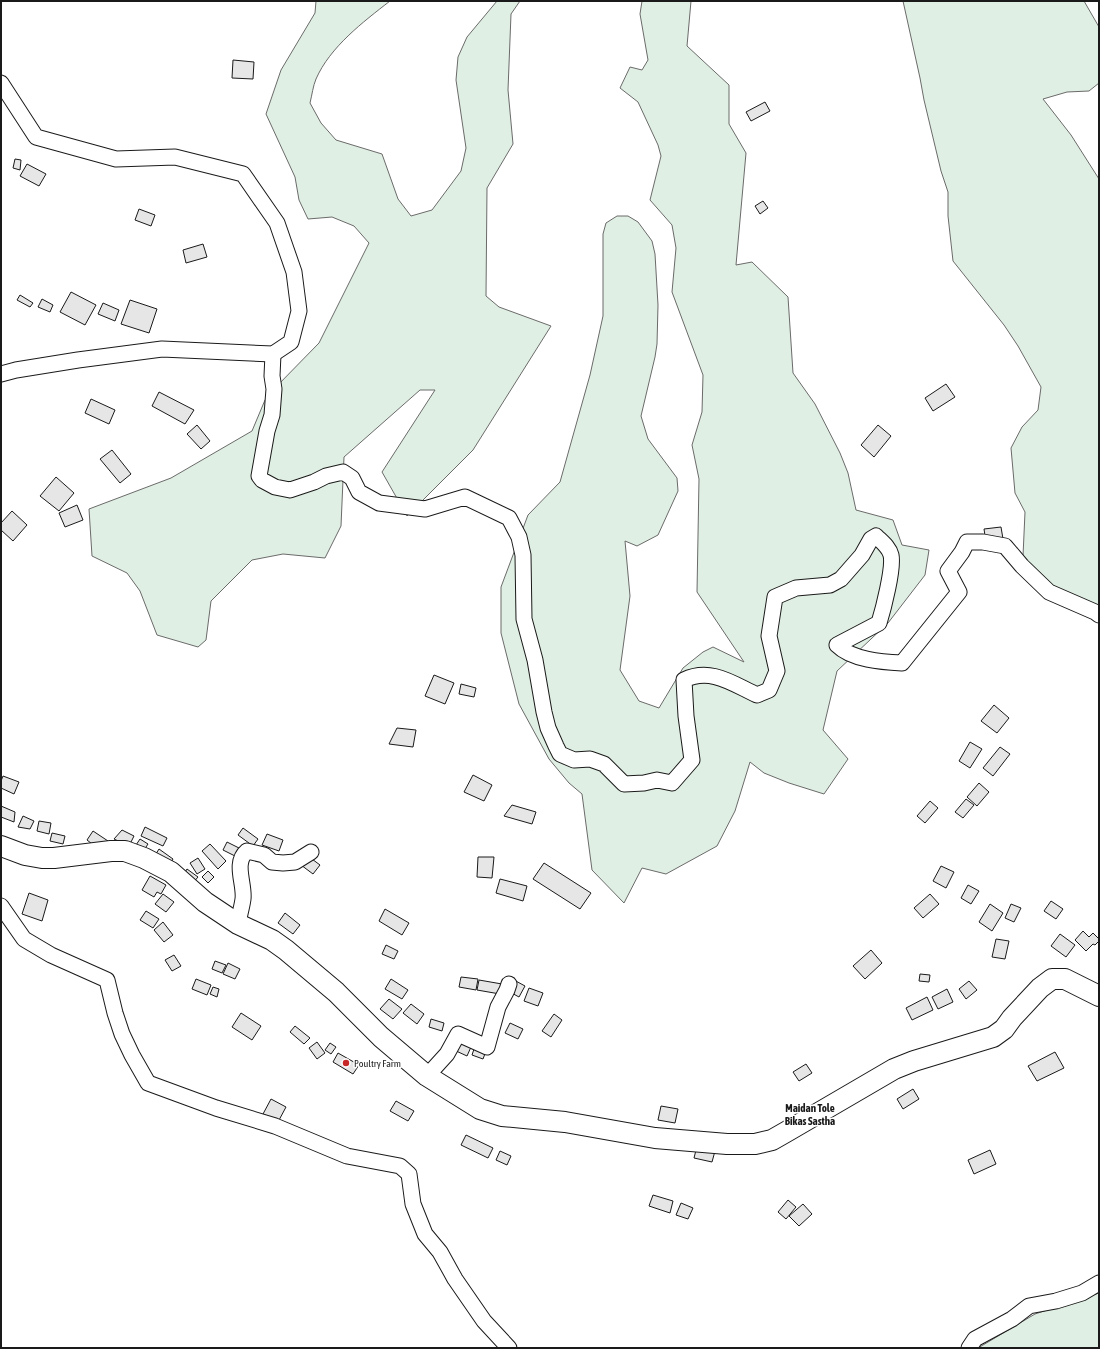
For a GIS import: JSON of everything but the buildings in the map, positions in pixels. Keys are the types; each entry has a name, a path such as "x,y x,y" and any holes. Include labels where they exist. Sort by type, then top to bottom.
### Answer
{"main road":[{"path":"1,846 25,855 42,858 54,858 111,851 125,851 144,858 171,872 205,902 238,924 272,940 286,950 336,992 381,1037 426,1076 480,1109 502,1116 565,1122 655,1138 727,1144 755,1144 772,1140 894,1069 914,1061 993,1037 1004,1029 1012,1018 1040,988 1052,979 1065,979 1099,996"}],"street":[{"path":"1,84 36,137 116,159 175,157 243,174 277,223 294,272 299,311 291,342 273,354 162,349 78,360 16,370 1,374"},
{"path":"273,354 272,376 274,389 272,415 267,431 259,476 262,480 275,487 290,490 314,482 326,476 343,472 352,478 359,492 380,503 425,509 465,497 509,518 519,537 523,555 524,619 538,673 548,728 560,754 574,760 590,759 604,764 624,784 644,783 657,780 672,784 692,760 686,716 684,680 702,676 716,676 757,695 769,690 777,671 769,636 775,598 796,588 830,585 841,579 862,555 871,539 876,536 887,546 891,556 892,566 879,623 837,645 843,651 850,654 882,662 902,663 959,592 948,571 962,552 967,542 983,542 1005,546 1022,566 1049,592 1099,615"},
{"path":"238,924 243,898 240,869 241,861 245,852 248,851 264,855 272,862 283,863 295,862 311,852"},
{"path":"1,906 24,939 51,955 107,980 122,1034 148,1083 216,1108 275,1126 347,1156 400,1166 409,1174 413,1204 425,1234 440,1252 455,1279 484,1321 508,1348"},
{"path":"426,1076 447,1054 458,1034 487,1047 498,1007 508,990 509,984"},
{"path":"969,1348 975,1338 1012,1318 1029,1306 1056,1301 1082,1293 1099,1283"}],"green space":[{"path":"316,1 390,1 348,36 330,56 316,79 310,103 321,123 336,140 382,154 398,199 411,216 432,210 461,171 466,148 456,80 458,57 467,37 497,1 520,1 511,14 508,90 513,144 487,188 486,296 499,307 551,326 473,450 407,516 382,472 435,390 420,390 344,457 341,526 325,558 283,554 252,560 211,601 206,640 198,647 157,635 140,591 127,573 92,556 89,509 171,478 252,431 265,400 319,343 369,243 354,226 332,217 308,219 299,200 295,177 266,114 281,70 315,13"},
{"path":"642,1 691,1 687,46 729,85 729,124 746,153 736,265 752,262 788,297 793,373 815,404 840,453 848,473 856,510 893,520 902,545 929,550 925,575 888,623 837,671 823,730 848,759 824,794 764,773 750,762 735,811 717,846 666,874 642,868 624,903 592,870 582,794 569,783 549,759 519,704 501,633 501,587 528,515 560,482 590,375 603,316 603,234 606,223 617,216 628,216 638,222 652,241 655,254 658,305 657,344 641,416 648,439 677,478 678,491 658,535 637,546 625,541 630,596 620,670 639,701 659,708 683,668 703,652 713,647 744,662 697,592 699,479 692,445 702,412 703,375 672,292 676,248 672,225 650,200 661,156 658,145 638,102 620,88 630,67 642,70 648,60 640,14"},
{"path":"903,1 1084,1 1099,27 1099,83 1089,91 1067,92 1043,99 1071,135 1099,179 1099,613 1052,591 1023,556 1025,512 1015,493 1011,448 1022,427 1038,410 1041,387 1018,346 1004,325 953,261 948,216 948,192 941,171 924,100"},
{"path":"1099,1293 1099,1348 978,1348 1035,1314"}],"place":[{"name":"Poultry Farm","path":"346,1063"}],"district":[{"name":"Maidan Tole Bikas Sastha","path":"810,1114"}]}
